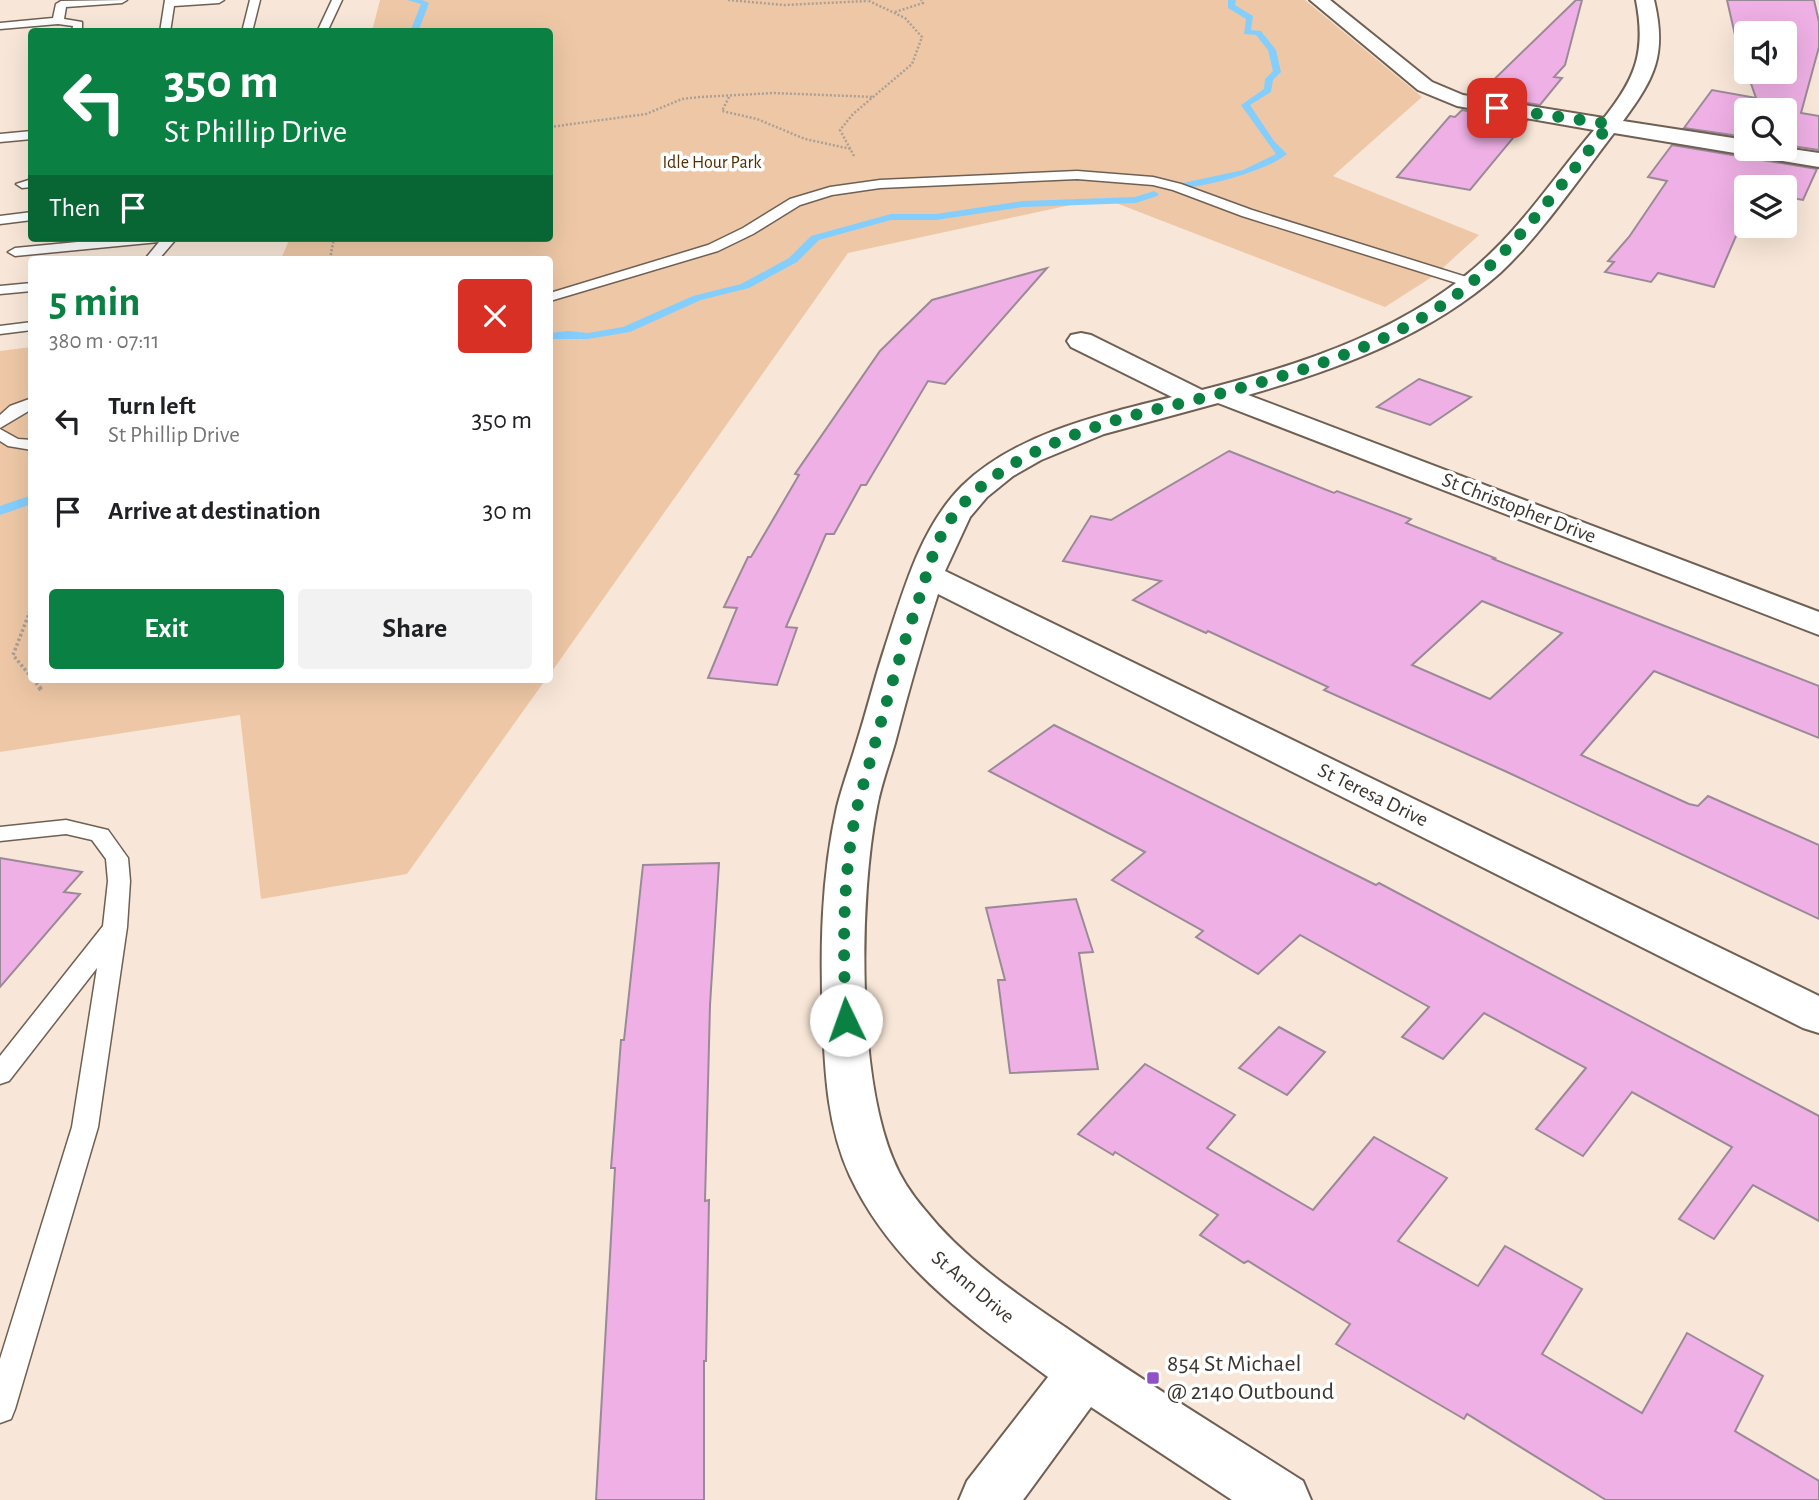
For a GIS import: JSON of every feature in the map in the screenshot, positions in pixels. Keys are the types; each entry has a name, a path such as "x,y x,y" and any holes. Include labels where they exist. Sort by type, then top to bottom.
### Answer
{"street":[{"path":"1319,0 1425,86 1440,93 1478,105 1734,145"},
{"name":"St Ann Drive","path":"1282,1500 1084,1373 981,1298 941,1264 898,1214 876,1177 857,1129 848,1069 844,983 847,881 855,817 901,651 931,558 953,515 978,489 1013,465 1054,443 1101,425 1275,378 1376,341 1431,313 1495,264 1610,124 1641,78 1651,45 1645,0"},
{"path":"1797,156 1819,160"},
{"path":"1081,341 1209,396"},
{"name":"St Christopher Drive","path":"1209,396 1819,624"},
{"name":"St Teresa Drive","path":"927,575 1819,1016"},
{"path":"988,1500 1084,1373"}],"lane":[{"path":"58,21 61,4 121,0"},
{"path":"166,28 170,2 219,0"},
{"path":"248,28 255,0"},
{"path":"324,28 337,0"},
{"path":"0,26 58,21 78,24 77,28"},
{"path":"0,138 28,135"},
{"path":"553,296 713,248 748,232 795,202 850,186 1077,175 1155,176 1395,261 1471,283"},
{"path":"0,220 28,216"},
{"path":"15,252 119,242"},
{"path":"155,256 167,242"},
{"path":"0,290 28,287"},
{"path":"0,330 28,326"},
{"path":"0,423 16,410 28,405"},
{"path":"0,434 14,443 28,444"},
{"path":"0,834 66,827 100,835 117,858 119,881 116,927 85,1128 0,1409"},
{"path":"0,1074 116,927"}],"path":[{"path":"728,0 784,5 868,0 905,18 922,37 912,64 853,114 840,130 855,158"},
{"path":"895,12 923,4 921,0"},
{"path":"553,127 646,114 682,99 774,93 874,97"},
{"path":"729,97 722,111 757,119 805,139 852,149"},
{"path":"28,617 13,656 28,673"},
{"path":"36,683 43,692"}],"green space":[{"name":"Idle Hour Park","path":"380,0 1305,0 1422,97 1333,176 1479,235 1435,275 1385,307 1103,198 848,253 553,670 553,256 282,256 288,242 553,242 553,28 373,28"},
{"path":"28,347 28,683 543,683 407,874 261,899 240,715 0,752 0,351"}],"building":[{"path":"1576,0 1582,0 1565,65 1554,77 1562,78 1540,105 1478,95"},
{"path":"1727,0 1814,0 1819,22 1819,47 1801,113 1819,116 1819,150 1797,147 1797,98 1756,98 1751,84 1797,84 1797,21 1734,21 1734,31"},
{"path":"1712,90 1756,98 1734,98 1734,135 1684,128"},
{"path":"1462,110 1527,121 1470,190 1397,177 1450,116 1455,117"},
{"path":"1672,145 1734,155 1734,161 1769,161 1817,169 1803,200 1797,199 1797,175 1734,175 1735,238 1714,287 1658,273 1651,282 1605,272 1614,262 1608,261 1629,237 1667,181 1648,177"},
{"path":"1047,268 945,384 928,381 866,485 861,485 834,534 826,534 786,627 797,628 777,685 708,678 737,608 724,607 748,557 751,557 799,475 795,474 880,351 932,300"},
{"path":"1419,379 1471,397 1430,425 1377,407"},
{"path":"1229,451 1334,493 1337,491 1411,519 1406,523 1819,686 1819,738 1654,671 1581,755 1689,804 1698,806 1708,796 1819,845 1819,919 1507,772 1324,690 1328,687 1208,631 1206,633 1133,600 1161,581 1063,561 1091,516 1111,520","holes":["1482,601 1562,633 1490,699 1412,665"]},
{"path":"1054,725 1376,885 1379,883 1819,1116 1819,1221 1753,1185 1714,1239 1679,1219 1732,1147 1632,1092 1583,1156 1536,1129 1586,1068 1484,1013 1443,1059 1402,1037 1429,1007 1300,935 1258,974 1196,937 1203,931 1112,880 1145,852 989,771"},
{"path":"0,858 82,872 64,892 80,894 0,987"},
{"path":"719,863 710,1005 705,1201 709,1200 704,1361 704,1500 596,1500 615,1168 611,1168 621,1040 624,1040 643,865"},
{"path":"1076,899 1093,952 1079,953 1098,1069 1010,1073 998,980 1005,980 986,908"},
{"path":"1279,1027 1325,1052 1287,1095 1239,1068"},
{"path":"1145,1064 1235,1115 1207,1148 1313,1210 1374,1137 1447,1178 1398,1241 1478,1286 1505,1246 1582,1289 1542,1354 1642,1413 1687,1333 1763,1376 1735,1431 1819,1481 1819,1500 1606,1500 1467,1414 1464,1419 1336,1344 1350,1324 1248,1261 1244,1263 1200,1235 1218,1215 1115,1152 1113,1155 1078,1134"}],"waterway":[{"path":"411,0 425,3 416,28"},
{"path":"1181,186 1247,172 1282,154 1271,143 1245,105 1268,90 1269,79 1277,72 1272,50 1258,33 1247,32 1250,18 1231,6 1232,0"},
{"path":"553,336 588,336 626,330 697,298 745,286 793,260 815,238 857,225 891,217 936,217 1023,204 1136,200 1154,194"},
{"path":"0,511 28,500"}],"place":[{"name":"854 St Michael @ 2140 Outbound","path":"1153,1378"}],"route":[{"path":"846,1020 844,971 847,881 855,817 901,651 931,558 953,515 978,489 1013,465 1054,443 1101,425 1220,394 1317,363 1406,327 1452,298 1495,264 1610,124 1497,108"}]}
